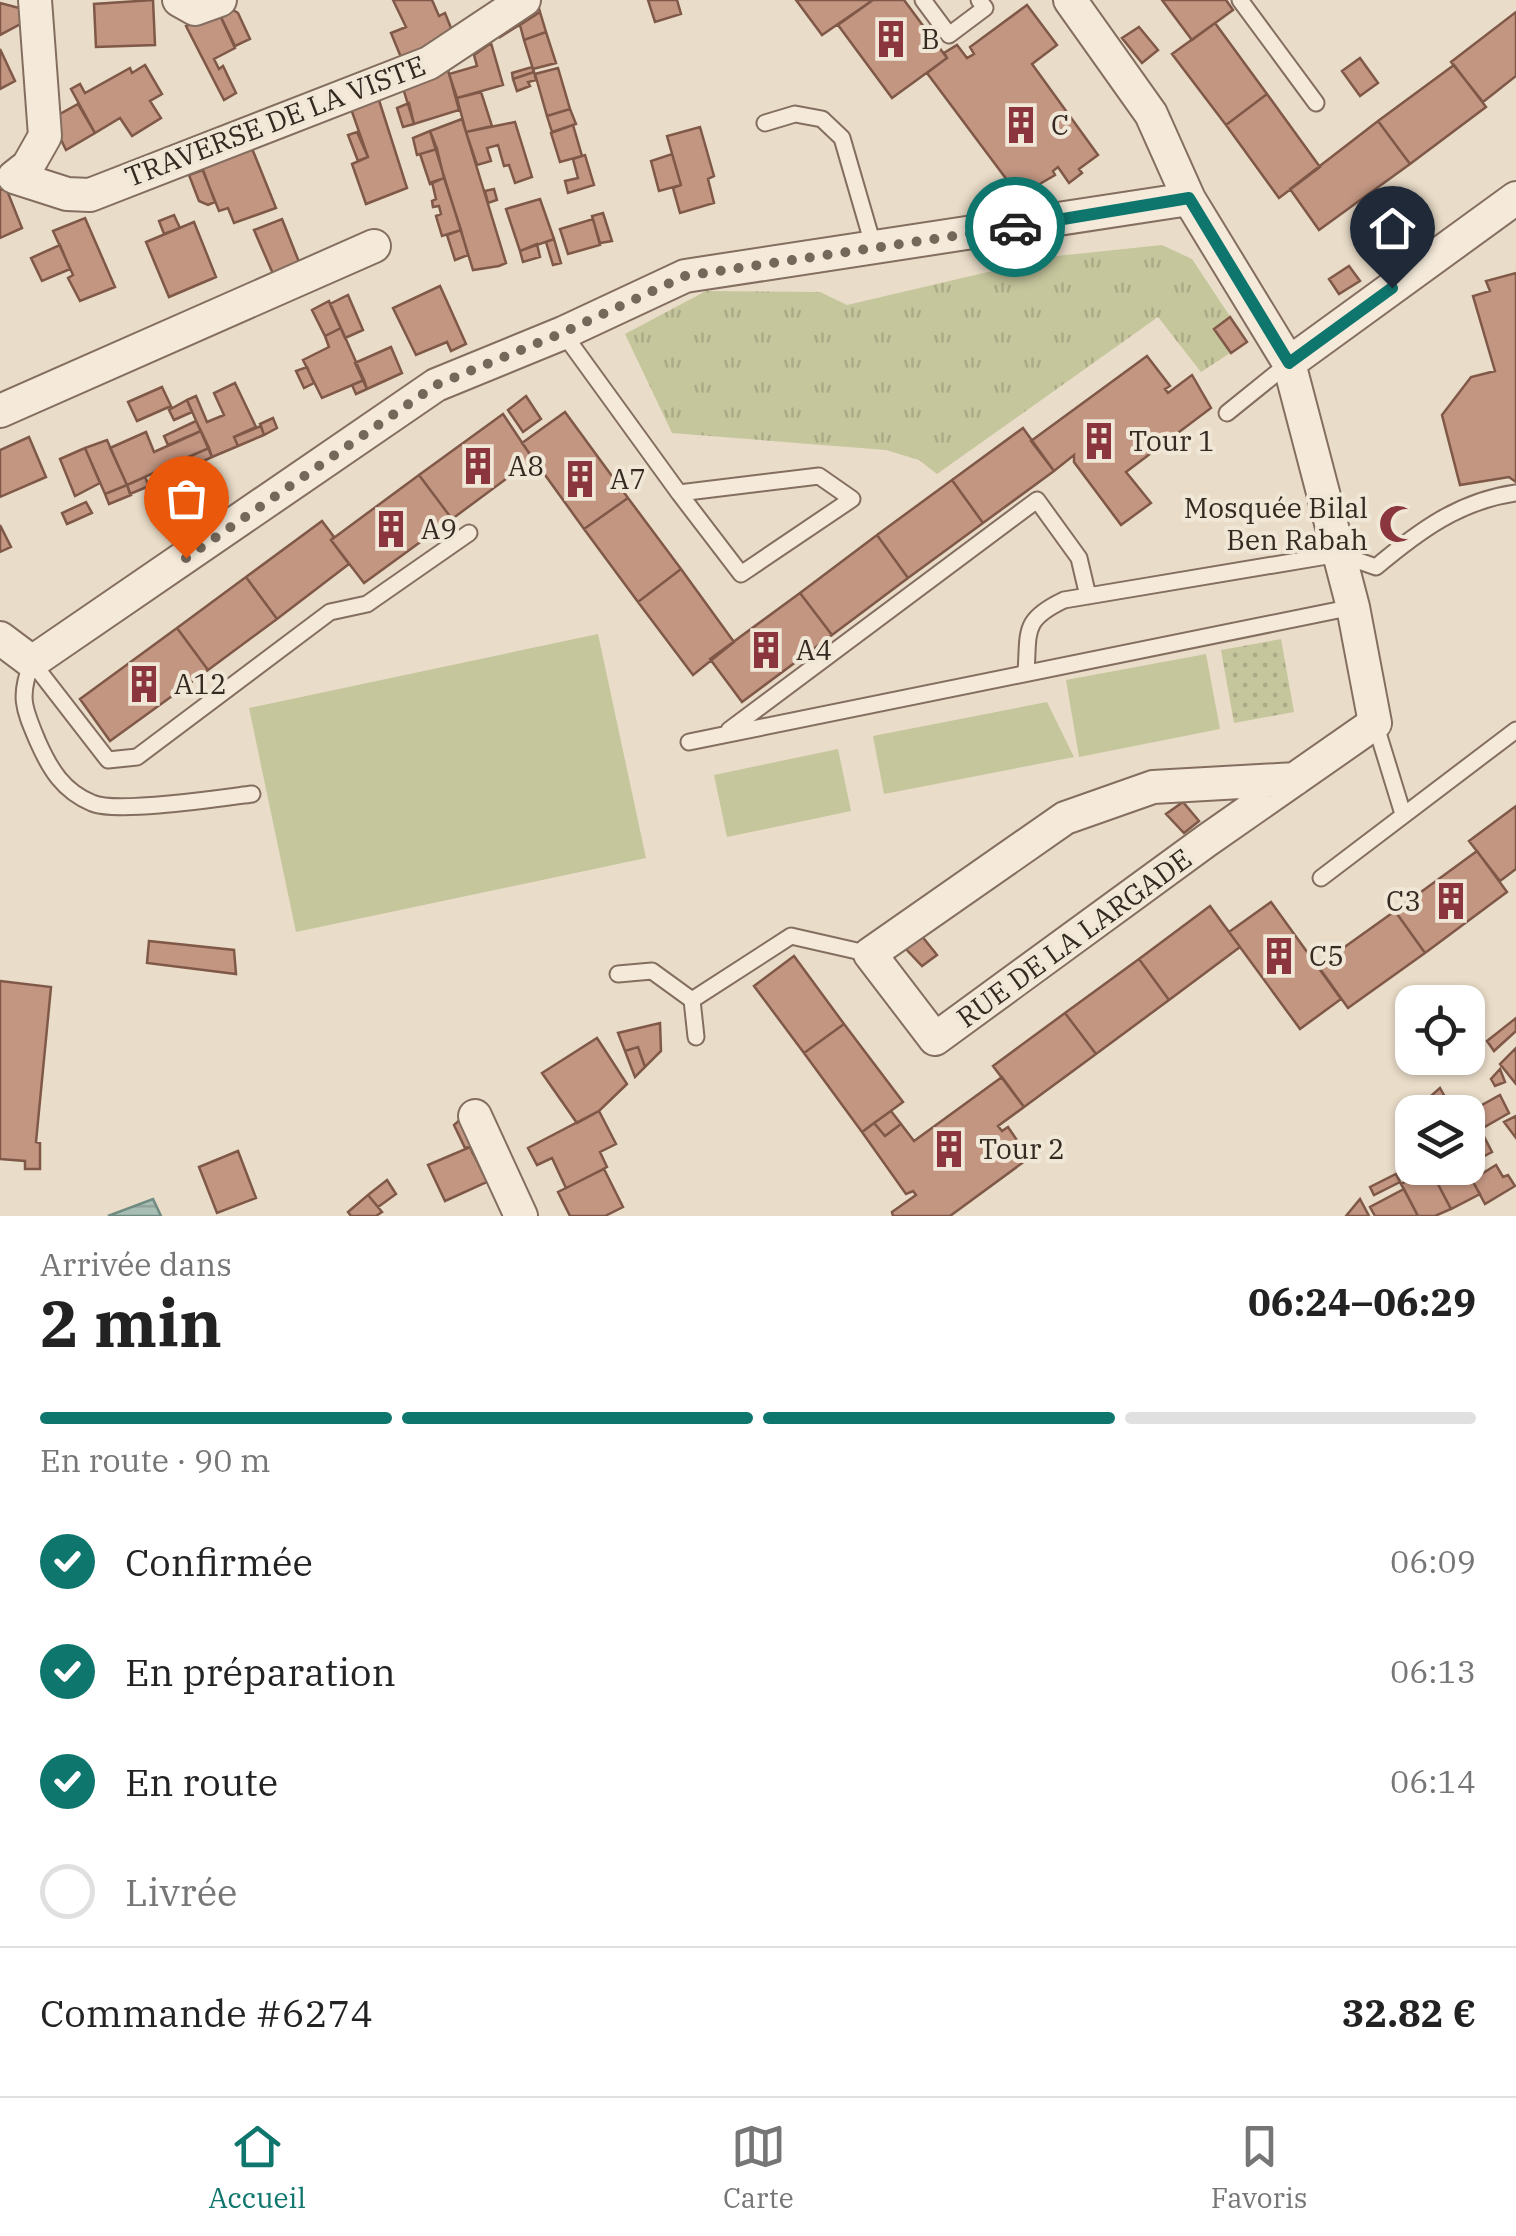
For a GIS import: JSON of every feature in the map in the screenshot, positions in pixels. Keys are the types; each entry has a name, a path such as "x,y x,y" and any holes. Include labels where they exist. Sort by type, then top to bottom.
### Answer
{"street":[{"name":"TRAVERSE DE LA VISTE","path":"7,177 28,166 45,136 35,0"},
{"path":"179,0 195,9 220,0"},
{"name":"TRAVERSE DE LA VISTE","path":"7,177 67,194 90,195 429,63 524,0"},
{"path":"1070,0 1151,114 1189,198 1289,363 1353,607 1375,723"},
{"path":"0,638 32,662 436,385 685,276 1189,198"},
{"path":"1289,363 1516,198"},
{"path":"0,411 374,246"},
{"name":"RUE DE LA LARGADE","path":"870,954 936,1039 1375,723"},
{"path":"870,954 1065,818 1153,788 1295,778"},
{"path":"476,1116 521,1216"}],"lane":[{"path":"923,0 949,35 985,8 979,0"},
{"path":"1240,0 1316,103"},
{"path":"764,123 795,114 822,119 842,138 874,248"},
{"path":"562,333 679,493 741,574 852,499 819,476 679,493"},
{"path":"1226,413 1289,363"},
{"path":"1026,672 1028,628 1040,611 1064,600 1339,554 1376,567 1445,514 1472,502 1516,493"},
{"path":"723,735 1037,500 1079,558 1088,596"},
{"path":"32,662 108,760 137,757 330,612 367,604 469,533"},
{"path":"689,742 1353,607"},
{"path":"32,662 22,688 26,712 52,773 83,798 95,805 162,804 252,794"},
{"path":"1375,723 1403,814"},
{"path":"1320,878 1516,730"},
{"path":"692,1000 791,936 870,954"},
{"path":"618,974 652,971 692,1000 696,1037"}],"green space":[{"path":"1162,245 1192,259 1247,342 1201,372 1158,317 937,474 919,460 886,450 672,433 625,334 706,291 820,292 847,305 1057,256"},
{"path":"598,634 646,858 296,932 249,708"},
{"path":"1281,639 1294,712 1234,723 1221,650"},
{"path":"1206,654 1220,729 1079,757 1066,680"},
{"path":"1047,702 1074,757 884,794 873,736"},
{"path":"838,749 851,811 727,837 714,775"}],"shaded area":[{"path":"153,1199 161,1216 108,1216"}],"building":[{"path":"153,0 155,45 96,47 94,4"},
{"path":"393,0 432,0 439,16 445,13 455,38 405,67 391,33 406,27"},
{"path":"648,0 677,0 681,14 655,22"},
{"path":"796,0 873,0 822,35"},
{"name":"B","path":"873,0 904,0 947,58 892,98 838,25"},
{"path":"1162,0 1226,0 1233,10 1192,40"},
{"path":"537,2 540,12 500,37 497,28"},
{"path":"0,3 23,9 28,20 0,35"},
{"name":"C","path":"1027,5 1057,45 1032,64 1098,155 1079,169 1082,173 1069,183 1058,167 1053,171 1055,175 1019,196 927,73 947,58 944,53 957,45 967,58 974,54 970,47"},
{"path":"227,6 238,13 250,39 235,46 218,11"},
{"path":"218,11 235,48 214,59 219,69 223,66 236,93 224,100 186,26"},
{"path":"540,12 546,32 524,40 520,25"},
{"path":"1516,12 1516,76 1483,102 1451,62"},
{"path":"1215,23 1267,94 1226,125 1172,54"},
{"path":"1139,27 1158,50 1142,63 1122,38"},
{"path":"546,32 556,63 533,69 524,40"},
{"path":"491,43 503,85 457,98 449,74 477,66 474,55"},
{"path":"0,49 15,81 0,89"},
{"path":"1360,58 1378,83 1360,96 1342,71"},
{"path":"145,65 162,94 150,101 161,118 132,136 120,118 95,133 71,89 80,84 85,93 130,68 132,73"},
{"path":"1454,65 1486,107 1410,164 1378,121"},
{"path":"447,66 459,110 414,124 403,88"},
{"path":"532,67 534,72 513,79 512,73"},
{"path":"558,68 570,109 547,116 535,74"},
{"path":"534,72 536,80 517,91 513,79"},
{"path":"481,92 492,126 466,132 457,98"},
{"path":"1267,94 1320,167 1279,198 1226,125"},
{"path":"378,97 407,188 366,204 352,164 368,157 350,106"},
{"path":"409,103 414,124 403,127 397,108"},
{"path":"78,104 95,133 66,150 51,119"},
{"path":"570,109 576,124 552,132 547,116"},
{"path":"462,119 506,263 499,266 473,270 430,131"},
{"path":"1378,121 1410,164 1319,230 1290,189"},
{"path":"515,122 532,177 515,183 509,165 504,166 498,145 487,148 491,161 477,165 466,132"},
{"path":"573,125 582,156 560,162 551,133"},
{"path":"700,127 714,176 708,179 714,203 680,213 673,188 681,185 667,136"},
{"path":"430,131 437,149 417,155 413,138"},
{"path":"357,132 368,157 358,161 348,135"},
{"path":"251,146 276,208 234,223 228,208 219,211 201,166"},
{"path":"437,149 444,178 430,184 420,154"},
{"path":"672,154 681,185 659,191 651,161"},
{"path":"585,155 594,185 568,193 565,181 578,178 573,159"},
{"path":"203,170 215,202 208,205 199,201 189,175"},
{"path":"444,178 461,230 442,236 436,216 441,214 439,206 433,207 432,201 436,199 432,182"},
{"path":"6,188 22,228 0,238 0,190"},
{"path":"494,189 497,200 488,203 485,191"},
{"path":"540,199 554,239 520,251 506,209"},
{"path":"603,213 612,241 600,243 592,216"},
{"path":"174,215 180,228 164,234 159,221"},
{"path":"85,218 115,287 80,301 53,231"},
{"path":"282,219 303,272 277,283 254,230"},
{"path":"593,219 600,245 568,254 560,229"},
{"path":"194,222 216,277 169,297 146,242"},
{"path":"461,230 468,255 455,260 447,235"},
{"path":"554,239 561,263 553,265 546,242"},
{"path":"537,244 540,257 523,262 520,251"},
{"path":"60,245 70,269 42,281 31,258"},
{"path":"1349,266 1360,281 1339,294 1329,279"},
{"path":"1516,273 1516,482 1509,477 1460,485 1442,415 1471,377 1495,371 1473,296 1490,291 1486,281"},
{"path":"440,286 466,344 451,351 447,342 416,355 393,308"},
{"path":"348,295 363,330 345,338 330,304"},
{"path":"329,301 341,328 325,336 312,310"},
{"path":"1230,317 1247,342 1231,353 1214,329"},
{"path":"341,328 364,380 322,398 303,360 329,347 325,336"},
{"path":"391,347 402,373 367,389 355,363"},
{"name":"Tour 1","path":"1147,356 1170,386 1165,389 1168,393 1192,375 1211,408 1126,472 1151,503 1121,525 1074,462 1074,455 1054,471 1031,441"},
{"path":"307,367 314,383 304,388 296,371"},
{"path":"364,380 367,389 356,394 352,385"},
{"path":"235,383 256,427 234,437 238,446 212,457 187,400 196,396 207,422 224,415 214,393"},
{"path":"162,387 171,406 137,421 128,402"},
{"path":"526,396 541,419 523,432 508,410"},
{"path":"187,400 192,412 174,420 169,410"},
{"name":"A7","path":"565,412 628,498 584,529 522,443"},
{"name":"A8","path":"503,414 533,459 452,519 419,475"},
{"path":"273,418 277,428 264,435 260,424"},
{"path":"196,421 201,431 168,445 164,436"},
{"path":"261,426 264,435 238,446 234,437"},
{"path":"1023,428 1054,471 983,523 952,480"},
{"path":"201,431 209,448 127,485 110,448 146,432 154,452"},
{"path":"29,437 46,477 0,497 0,450"},
{"path":"107,440 127,485 105,494 85,448"},
{"path":"85,448 100,483 75,496 60,459"},
{"path":"209,448 212,457 176,474 172,464"},
{"name":"A9","path":"419,475 452,519 364,583 331,540"},
{"path":"145,477 149,486 130,494 127,485"},
{"path":"952,480 983,523 908,578 877,535"},
{"path":"127,485 131,495 109,504 105,494"},
{"path":"628,498 681,569 638,602 584,529"},
{"path":"86,502 92,513 67,524 62,513"},
{"path":"322,521 349,564 277,619 246,577"},
{"path":"0,525 11,547 0,552"},
{"path":"877,535 908,578 832,635 800,593"},
{"path":"681,569 734,642 693,675 638,602"},
{"path":"246,577 277,619 208,670 177,628"},
{"name":"A4","path":"800,593 832,635 742,702 710,659"},
{"name":"A12","path":"177,628 208,670 110,741 80,699"},
{"path":"1183,802 1199,821 1184,833 1166,814"},
{"path":"1516,806 1516,869 1500,881 1469,841"},
{"name":"C3","path":"1477,851 1507,892 1425,953 1395,911"},
{"name":"C5","path":"1271,902 1341,999 1300,1029 1229,932"},
{"path":"1210,906 1240,947 1169,1000 1139,959"},
{"path":"1395,911 1425,953 1348,1008 1318,966"},
{"path":"921,935 937,955 922,966 904,947"},
{"path":"149,941 234,950 236,974 147,963"},
{"path":"794,956 844,1024 804,1053 754,986"},
{"path":"1139,959 1169,1000 1096,1054 1065,1013"},
{"path":"0,981 51,987 36,1142 40,1143 40,1169 25,1169 25,1161 0,1159"},
{"path":"1065,1013 1096,1054 1024,1107 993,1066"},
{"path":"1516,1018 1516,1031 1494,1051 1487,1041"},
{"path":"660,1023 661,1051 645,1067 638,1047 625,1051 618,1033"},
{"path":"844,1024 903,1102 862,1132 804,1053"},
{"path":"597,1038 627,1084 599,1111 577,1123 542,1073"},
{"path":"638,1047 645,1067 635,1077 625,1051"},
{"path":"1516,1048 1516,1084 1500,1064"},
{"path":"1500,1069 1505,1082 1495,1086 1491,1079"},
{"name":"Tour 2","path":"1002,1077 1024,1107 998,1126 1002,1131 1008,1127 1029,1158 950,1216 893,1216 892,1212 916,1195 913,1191 906,1194 862,1132 874,1123 885,1136 901,1124 914,1141"},
{"path":"1500,1095 1509,1113 1485,1127 1485,1103"},
{"path":"599,1111 616,1144 600,1152 607,1167 566,1188 552,1158 537,1165 528,1148"},
{"path":"891,1111 901,1124 885,1136 874,1123"},
{"path":"1516,1116 1516,1138 1504,1122"},
{"path":"462,1118 483,1150 473,1154 470,1147 465,1148 454,1125"},
{"path":"470,1147 487,1182 445,1201 428,1165"},
{"path":"238,1151 256,1198 217,1213 199,1167"},
{"path":"1496,1165 1515,1186 1485,1204 1475,1185 1485,1185 1485,1172"},
{"path":"604,1169 623,1207 605,1216 570,1216 558,1192"},
{"path":"1395,1174 1395,1184 1374,1195 1370,1187"},
{"path":"387,1180 396,1194 378,1207 368,1195"},
{"path":"1402,1185 1438,1185 1451,1209 1435,1216 1418,1216"},
{"path":"1438,1185 1475,1185 1480,1194 1451,1209"},
{"path":"1404,1189 1418,1216 1375,1216 1370,1207"},
{"path":"368,1195 382,1212 376,1216 351,1216 348,1212"},
{"path":"1360,1199 1369,1216 1346,1216"}],"way so far":[{"path":"186,558 436,385 685,276 1015,227"}],"place":[{"name":"B","path":"891,39"},
{"name":"C","path":"1021,125"},
{"name":"Tour 1","path":"1099,441"},
{"name":"A8","path":"478,466"},
{"name":"A7","path":"580,479"},
{"name":"Mosquée Bilal Ben Rabah","path":"1398,524"},
{"name":"A9","path":"391,529"},
{"name":"A4","path":"766,650"},
{"name":"A12","path":"144,684"},
{"name":"C3","path":"1451,901"},
{"name":"C5","path":"1279,956"},
{"name":"Tour 2","path":"949,1149"}],"route":[{"path":"1015,227 1189,198 1289,363 1392,288"}]}
